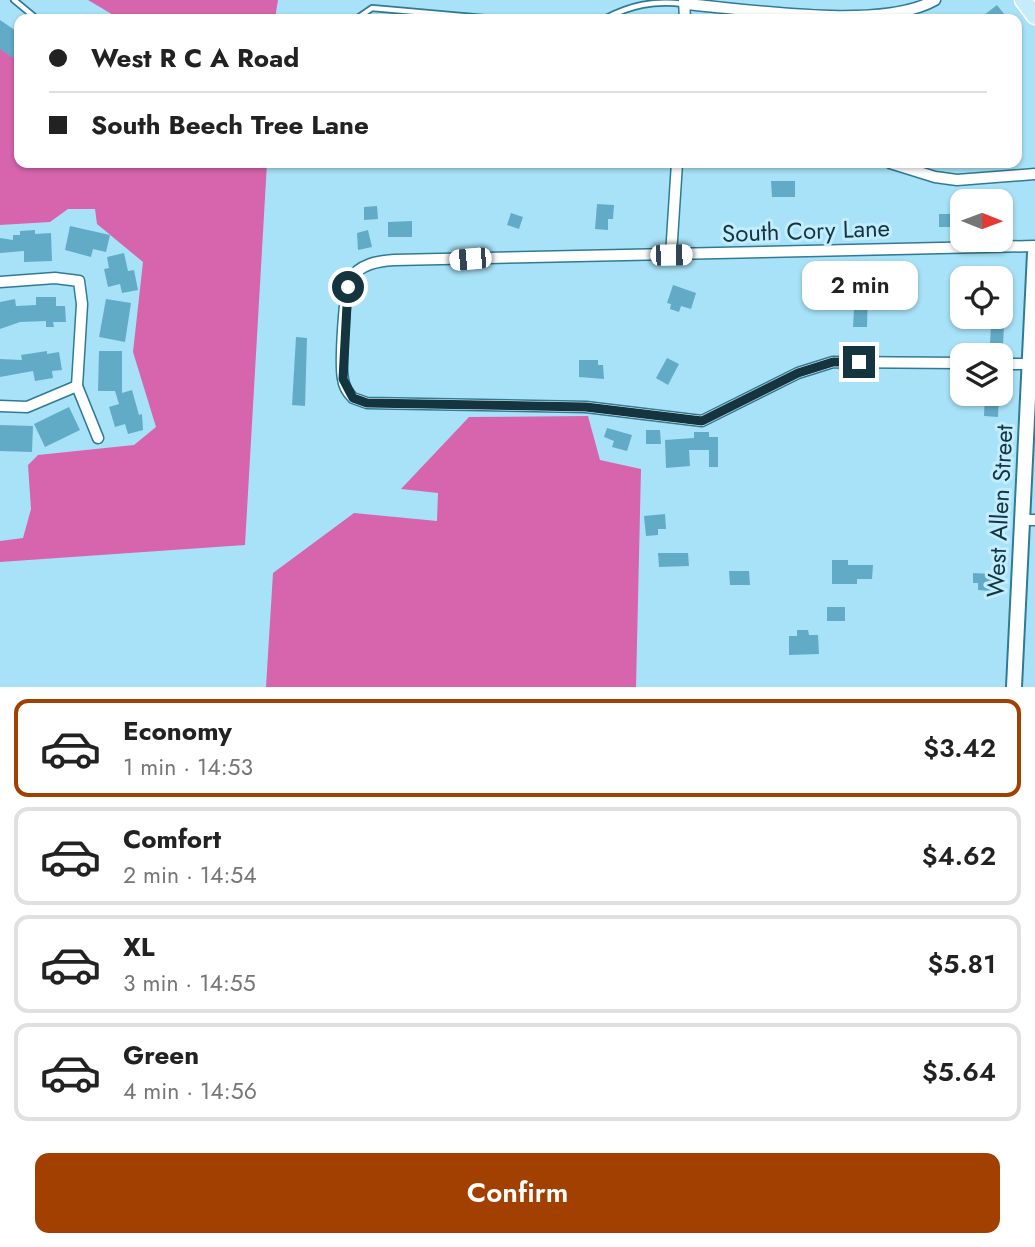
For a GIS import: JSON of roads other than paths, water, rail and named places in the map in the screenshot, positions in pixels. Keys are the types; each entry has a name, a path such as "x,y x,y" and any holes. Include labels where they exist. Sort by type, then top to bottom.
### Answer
{"main road":[{"path":"1023,0 1035,16"}],"street":[{"path":"846,14 910,10 935,0"},
{"path":"685,2 819,14"},
{"path":"671,255 677,168"},
{"path":"906,168 935,177 957,180 1035,174"},
{"name":"South Cory Lane","path":"950,363 833,362 798,373 702,421 586,407 367,403 353,398 343,379 346,296 351,279 360,269 383,261 562,254 671,255 1035,246"},
{"name":"West Allen Street","path":"1014,687 1029,520 1030,364 1035,253"},
{"path":"0,282 55,278 79,281 82,304 77,386 98,438"},
{"path":"1013,364 1030,364"},
{"path":"0,406 27,407 77,386"}],"lane":[{"path":"14,0 31,14"},
{"path":"615,14 645,1 685,2"},
{"path":"363,14 372,8 440,14"}]}
